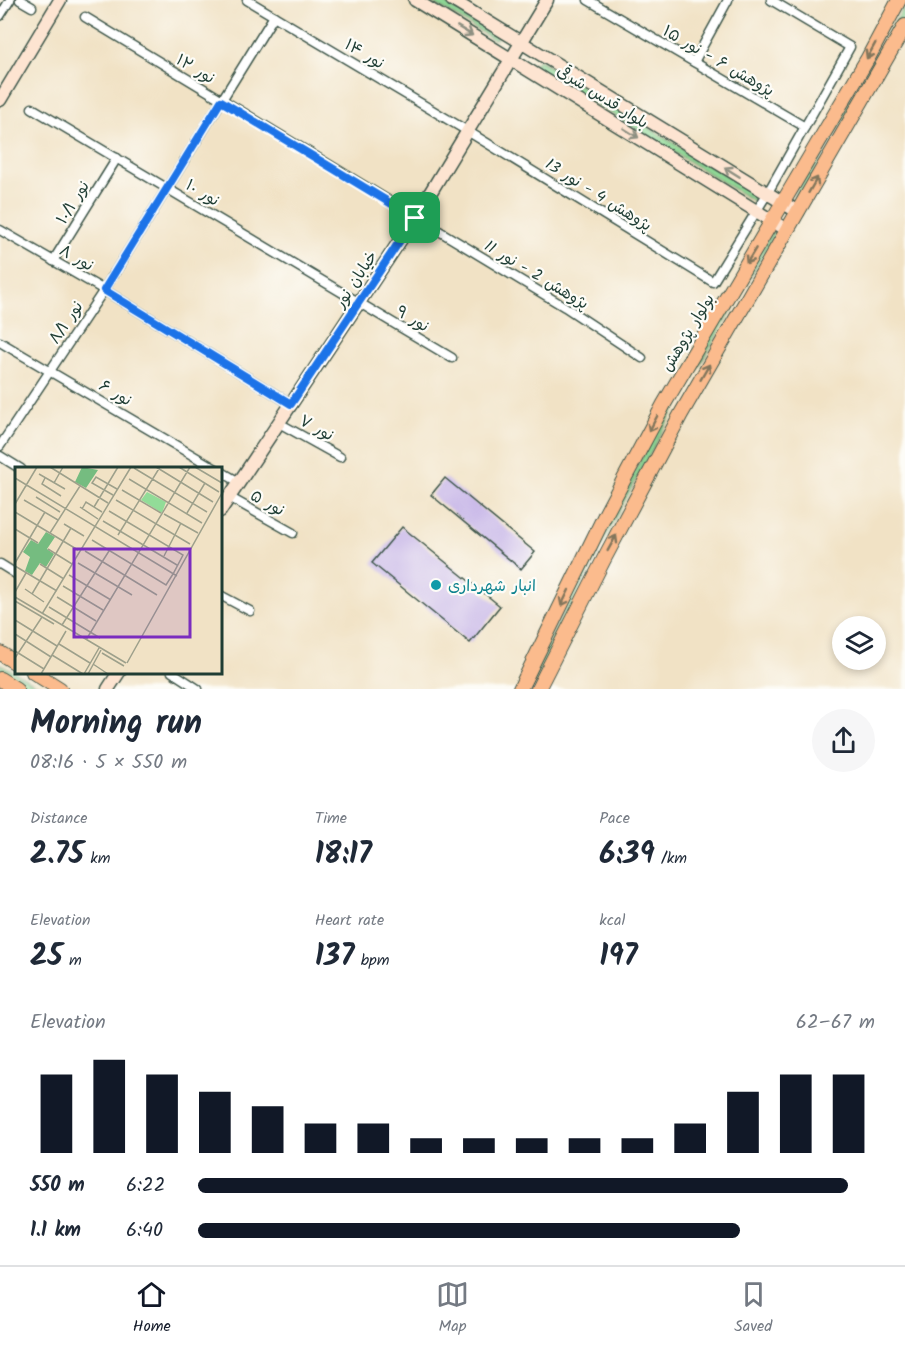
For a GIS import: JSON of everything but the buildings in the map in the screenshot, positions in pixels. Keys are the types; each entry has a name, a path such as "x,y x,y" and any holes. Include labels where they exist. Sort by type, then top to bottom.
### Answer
{"main road":[{"path":"0,100 60,0"},
{"name":"بلوار قدس شرقی","path":"416,0 787,230"},
{"name":"بلوار قدس شرقی","path":"452,0 798,212"},
{"name":"خیابان نور","path":"222,508 415,218 547,0"},
{"name":"بولوار پژوهش","path":"520,689 606,513 664,404 868,58 899,0"},
{"path":"538,689 681,414 905,26"},
{"path":"0,653 15,662"},
{"path":"36,674 60,689"},
{"path":"108,689 118,674"},
{"path":"0,679 16,689"}],"street":[{"path":"0,16 10,0"},
{"path":"20,0 32,7"},
{"name":"نور ۱۴","path":"247,0 469,132"},
{"name":"پژوهش ۶ - نور ۱۵","path":"588,0 805,127"},
{"path":"694,62 728,0"},
{"path":"756,212 849,47 771,0"},
{"name":"نور ۸/۱","path":"0,446 104,290 274,16"},
{"name":"نور ۱۲","path":"85,17 415,218"},
{"name":"نور ۱۰","path":"32,108 359,303"},
{"name":"پژوهش 4 - نور 13","path":"469,132 713,282 756,212"},
{"name":"نور ۱۰/۱","path":"53,261 117,158"},
{"name":"پژوهش 2 - نور 11","path":"415,218 565,307 642,358"},
{"name":"نور ۸","path":"0,230 104,290 291,404"},
{"name":"نور ۹","path":"359,303 452,358"},
{"name":"نور ۶","path":"0,342 214,467"},
{"name":"نور ۷","path":"279,423 340,457"},
{"path":"0,456 19,467"},
{"path":"222,472 239,482"},
{"name":"نور ۵","path":"229,497 293,534"},
{"path":"0,564 15,573"},
{"path":"222,596 250,611"},
{"path":"175,674 198,689"}],"green space":[{"path":"428,0 440,0 494,33 496,39 493,39"},
{"path":"905,5 905,14 800,196 795,200 795,194"},
{"path":"539,60 761,197 758,204 537,68 534,64"},
{"path":"773,230 775,234 620,509 531,689 526,689 616,505 684,380"},
{"path":"0,664 43,689 29,689 0,672"}],"place":[{"name":"انبار شهرداری","path":"436,585"}],"route":[{"path":"221,101 415,218 291,404 104,290 221,101"}]}
